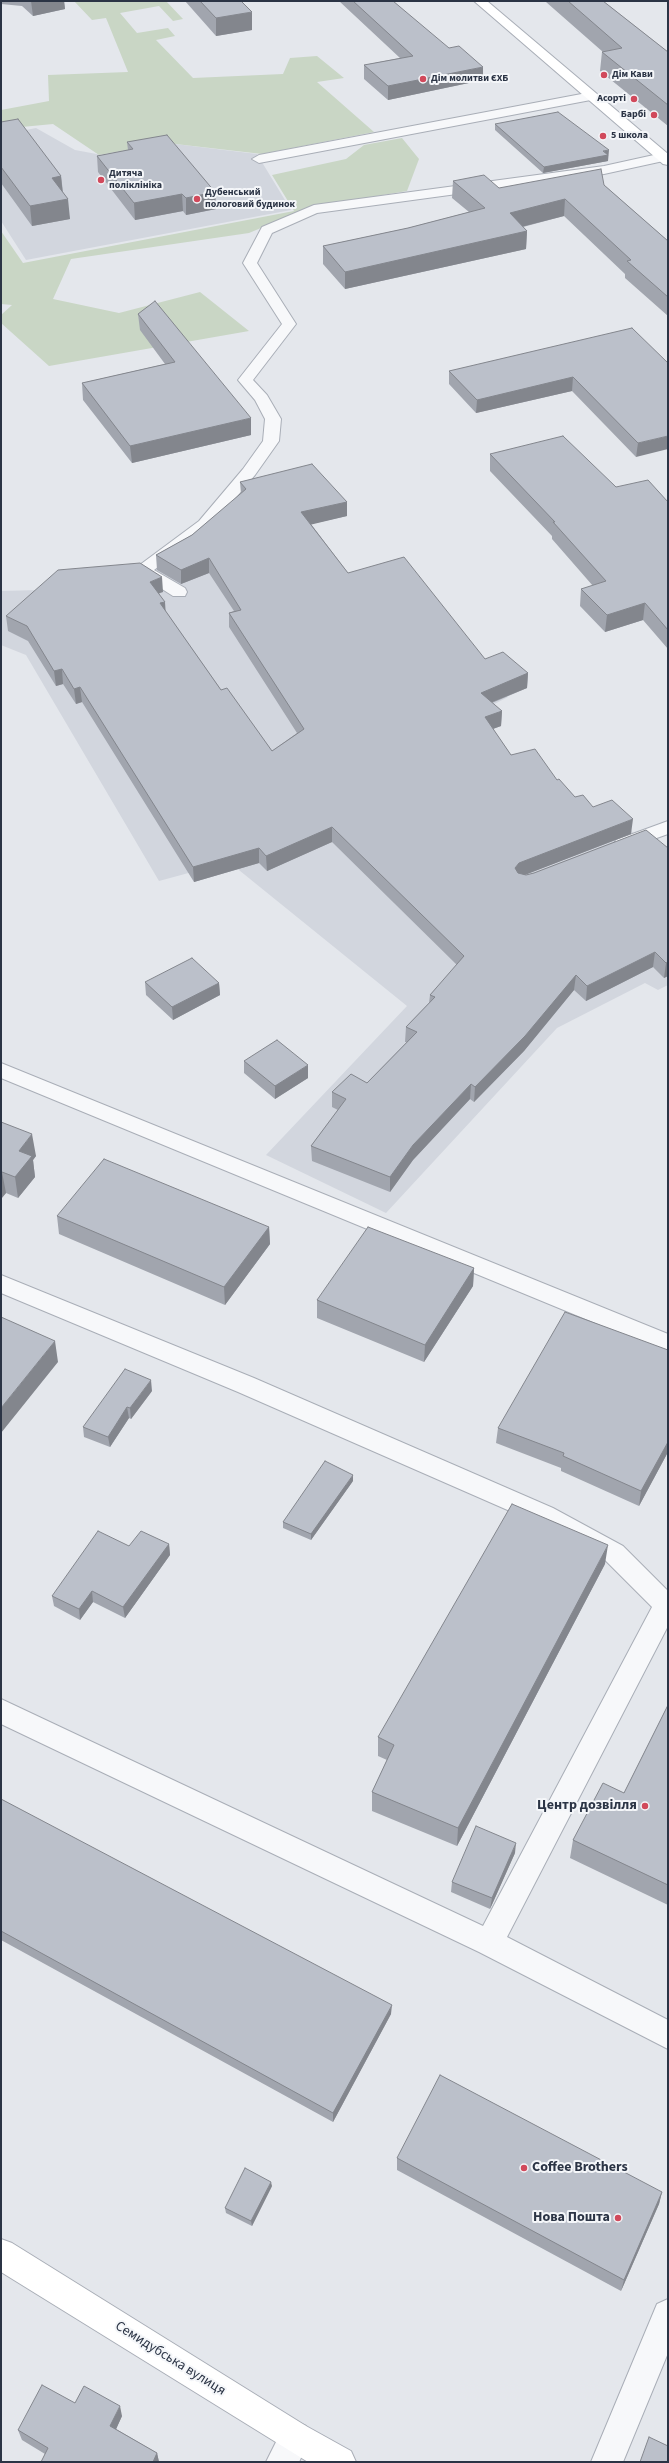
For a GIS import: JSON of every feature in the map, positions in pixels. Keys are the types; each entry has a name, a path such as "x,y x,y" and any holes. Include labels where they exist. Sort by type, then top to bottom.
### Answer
{"main road":[{"path":"480,1 666,159"},
{"name":"Семидубська вулиця","path":"1,2254 288,2449 340,2462"}],"street":[{"path":"259,159 592,96"},
{"path":"178,592 143,570 205,524 249,472 271,441 272,419 262,398 245,380 289,324 250,263 267,230 314,209 604,170 666,159"},
{"path":"604,852 668,827"},
{"path":"1,1070 668,1344"},
{"path":"1,1284 246,1385 544,1514 614,1553 666,1606 489,1943"},
{"path":"1,1711 489,1943 668,2035"},
{"path":"607,2462 668,2315"}],"shaded area":[{"path":"36,128 75,150 102,155 167,143 257,154 291,210 26,260 1,221 1,135"},
{"path":"223,520 401,678 488,681 508,697 473,715 573,829 620,814 668,884 668,985 658,990 645,983 557,1028 386,1213 266,1155 407,1006 229,862 159,881 26,655 1,645 1,591 119,588"}],"green space":[{"path":"74,1 166,1 183,19 173,21 159,6 120,13 137,33 168,28 175,36 156,40 193,78 283,74 290,58 317,56 344,78 317,82 374,132 262,154 167,143 99,155 53,124 1,129 1,110 49,101 48,75 128,72 106,18 92,20"},
{"path":"402,138 419,159 407,191 311,207 249,233 71,259 53,299 119,313 200,292 249,331 49,366 1,323 1,315 12,305 1,304 1,231 23,263 294,211 272,175 346,159 364,145"}],"building":[{"path":"200,1 241,1 252,12 216,18"},
{"path":"353,1 393,1 449,48 459,46 483,67 388,86 364,65 413,56"},
{"path":"568,1 603,1 668,52 668,105 602,52 622,48"},
{"path":"558,112 609,150 603,151 608,155 544,167 495,124"},
{"path":"18,119 61,176 52,178 68,199 30,206 1,167 1,122"},
{"path":"167,135 215,192 186,198 182,194 134,203 97,156 133,149 127,142"},
{"path":"601,169 604,185 668,241 668,297 627,261 631,260 565,199 510,213 527,231 345,272 323,246 408,228 485,208 453,181 484,175 499,188"},
{"path":"155,301 251,418 130,446 82,383 175,362 138,314"},
{"path":"632,328 668,363 668,436 638,443 573,377 477,400 449,371"},
{"path":"563,436 616,487 648,480 668,502 668,630 645,603 607,615 581,589 606,581 553,522 555,522 490,454"},
{"path":"312,464 347,502 301,512 348,573 404,557 485,659 503,652 528,673 481,693 502,711 485,717 511,755 535,749 557,780 559,779 575,797 583,795 593,807 612,800 633,819 519,863 515,868 518,873 526,875 534,873 646,830 668,848 668,962 666,963 655,952 587,986 576,975 525,1036 475,1087 471,1084 413,1145 390,1177 311,1146 346,1099 332,1092 351,1074 367,1083 417,1032 406,1027 435,997 430,995 464,956 332,827 266,856 259,848 193,867 80,687 74,689 62,669 54,671 27,626 6,616 58,570 140,563 162,577 150,582 165,602 160,603 221,690 227,688 272,751 304,729 229,613 241,610 209,558 181,570 156,555 192,535 246,489 240,482"},
{"path":"192,958 219,983 172,1007 145,982"},
{"path":"277,1040 308,1065 275,1086 244,1061"},
{"path":"1,1122 32,1134 19,1151 32,1156 15,1177 2,1172 1,1174"},
{"path":"104,1159 269,1227 224,1287 57,1216"},
{"path":"368,1227 474,1268 425,1345 317,1300"},
{"path":"565,1312 668,1350 668,1442 641,1491 563,1456 564,1453 498,1428"},
{"path":"1,1317 55,1341 1,1408"},
{"path":"125,1369 151,1380 130,1408 127,1407 108,1437 83,1427"},
{"path":"325,1461 353,1475 311,1534 283,1522"},
{"path":"512,1504 608,1545 458,1828 372,1792 394,1745 378,1737"},
{"path":"98,1531 129,1546 141,1531 169,1544 123,1607 92,1591 79,1609 52,1596"},
{"name":"Центр дозвілля","path":"668,1705 668,1885 573,1840 603,1783 624,1793"},
{"path":"1,1799 392,2005 333,2113 1,1931"},
{"path":"476,1826 516,1843 492,1898 452,1882"},
{"path":"440,2075 662,2192 624,2280 397,2158"},
{"path":"245,2168 271,2182 251,2221 225,2208"},
{"path":"42,2385 75,2403 84,2386 120,2406 110,2426 157,2453 153,2462 41,2462 48,2448 18,2430"},
{"path":"649,2437 668,2446 668,2462 640,2462"}],"place":[{"name":"Дім Кави","path":"604,75"},
{"name":"Дім молитви ЄХБ","path":"423,79"},
{"name":"Асорті","path":"634,99"},
{"name":"Барбі","path":"654,115"},
{"name":"5 школа","path":"603,136"},
{"name":"Дитяча поліклініка","path":"101,180"},
{"name":"Дубенський пологовий будинок","path":"197,199"},
{"name":"Центр дозвілля","path":"645,1806"},
{"name":"Coffee Brothers","path":"524,2168"},
{"name":"Нова Пошта","path":"618,2218"}]}
